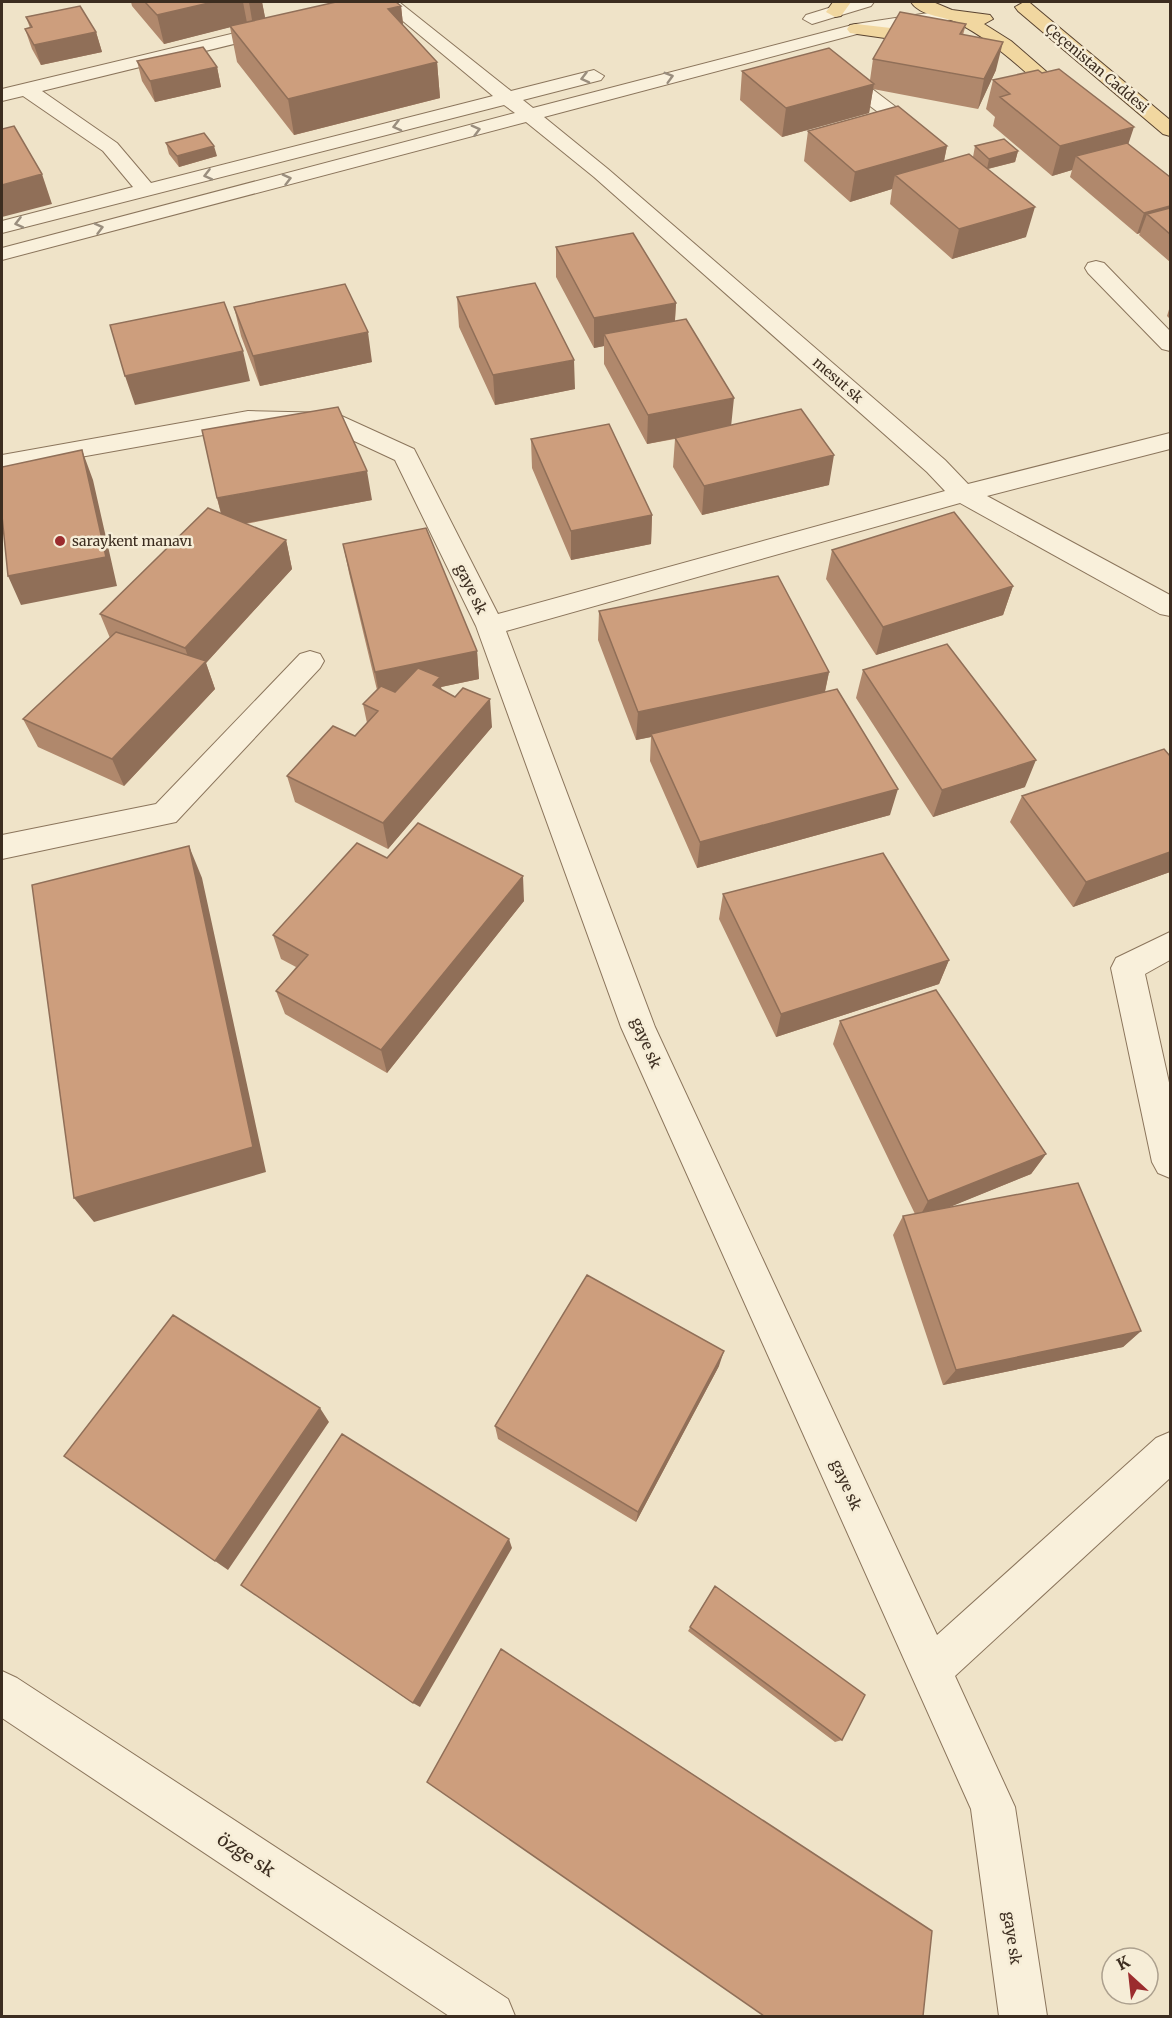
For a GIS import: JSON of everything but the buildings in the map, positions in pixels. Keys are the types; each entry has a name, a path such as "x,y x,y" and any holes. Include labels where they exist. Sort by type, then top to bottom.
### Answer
{"main road":[{"path":"920,2 955,16 1005,45 1083,112"},
{"path":"955,16 1002,16 1026,4"},
{"name":"Çeçenistan Caddesi","path":"1026,4 1170,130"},
{"path":"1054,12 1051,21 1068,43"},
{"path":"856,29 952,42"},
{"path":"976,49 1030,67"}],"street":[{"name":"mesut sk","path":"382,2 531,116 928,458 963,494 1170,607"},
{"path":"798,34 838,7 864,2"},
{"path":"2,254 531,116 798,34 955,16"},
{"path":"2,95 292,24"},
{"path":"798,34 938,148"},
{"path":"2,227 613,71"},
{"path":"26,89 110,147 146,190"},
{"path":"1096,268 1170,344"},
{"name":"gaye sk","path":"2,463 248,419 326,418 405,455 490,626 638,1027 993,1807 1023,2016"},
{"path":"490,626 963,494 1170,441"},
{"path":"2,847 165,814 310,661"},
{"path":"1170,945 1126,968 1170,1162"},
{"path":"930,1670 1170,1452"},
{"name":"özge sk","path":"2,1693 491,2016"}],"place":[{"name":"saraykent manavı","path":"60,541"}]}
